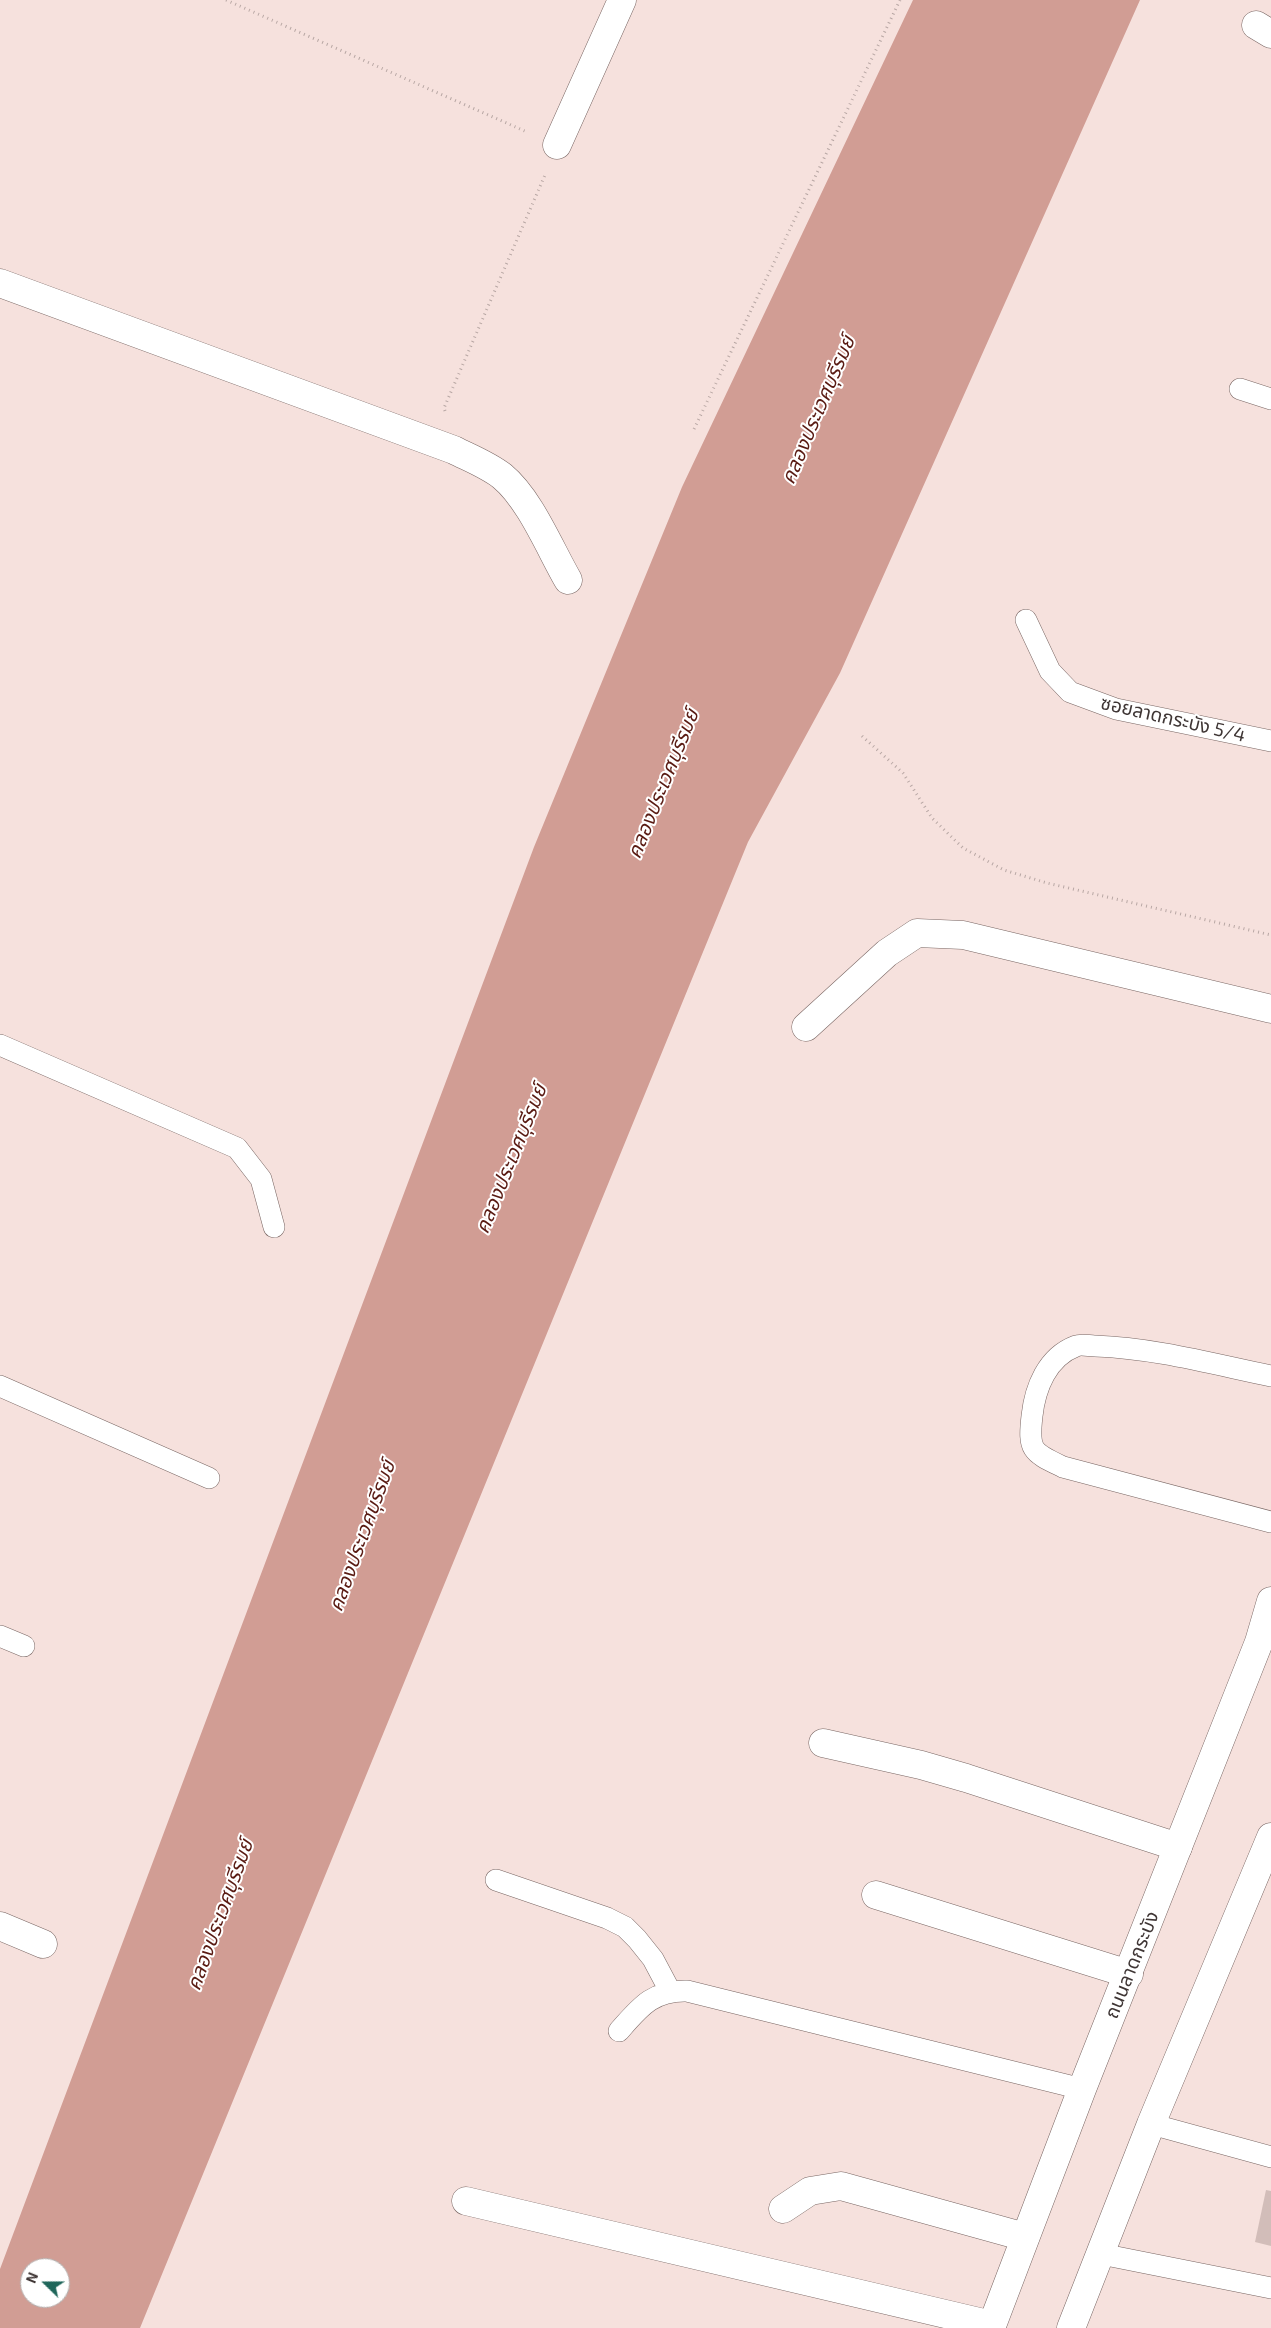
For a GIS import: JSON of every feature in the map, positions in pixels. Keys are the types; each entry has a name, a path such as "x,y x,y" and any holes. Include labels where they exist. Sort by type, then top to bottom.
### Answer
{"street":[{"path":"558,145 622,0"},
{"path":"0,283 454,450 502,476 520,495 568,580"},
{"path":"806,1027 887,953 917,933 963,935 1271,1009"},
{"name":"ถนนลาดกระบัง","path":"992,2327 1082,2089 1178,1847 1265,1644 1271,1602"},
{"path":"823,1743 920,1765 966,1778 1178,1847"},
{"path":"1071,2328 1151,2124 1271,1837"},
{"path":"876,1895 1129,1974"},
{"path":"0,1926 43,1944"},
{"path":"783,2208 810,2191 841,2186 1026,2237"},
{"path":"466,2201 992,2327"}],"lane":[{"path":"1240,389 1271,399"},
{"name":"ซอยลาดกระบัง 5/4","path":"1026,620 1050,671 1070,692 1116,709 1271,741"},
{"path":"0,1045 237,1148 261,1179 274,1227"},
{"path":"1271,1376 1136,1350 1077,1345 1058,1358 1041,1378 1034,1402 1030,1440 1040,1456 1063,1467 1271,1522"},
{"path":"0,1386 209,1478"},
{"path":"0,1636 24,1646"},
{"path":"496,1880 607,1918 625,1927 653,1959 670,1991"},
{"path":"618,2031 644,2002 670,1991 687,1991 1082,2089"},
{"path":"1151,2124 1271,2157"},
{"path":"1101,2254 1271,2288"}],"path":[{"path":"226,0 558,145 444,408 454,450"},
{"path":"694,429 900,0"},
{"path":"862,736 903,773 932,818 963,848 1004,870 1047,884 1271,935"}],"water":[{"name":"คลองประเวศบุรีรมย์","path":"913,0 1140,0 840,673 748,842 140,2328 0,2328 0,2269 534,847 682,487"}],"building":[{"path":"1266,2190 1271,2191 1271,2246 1255,2242"}]}
